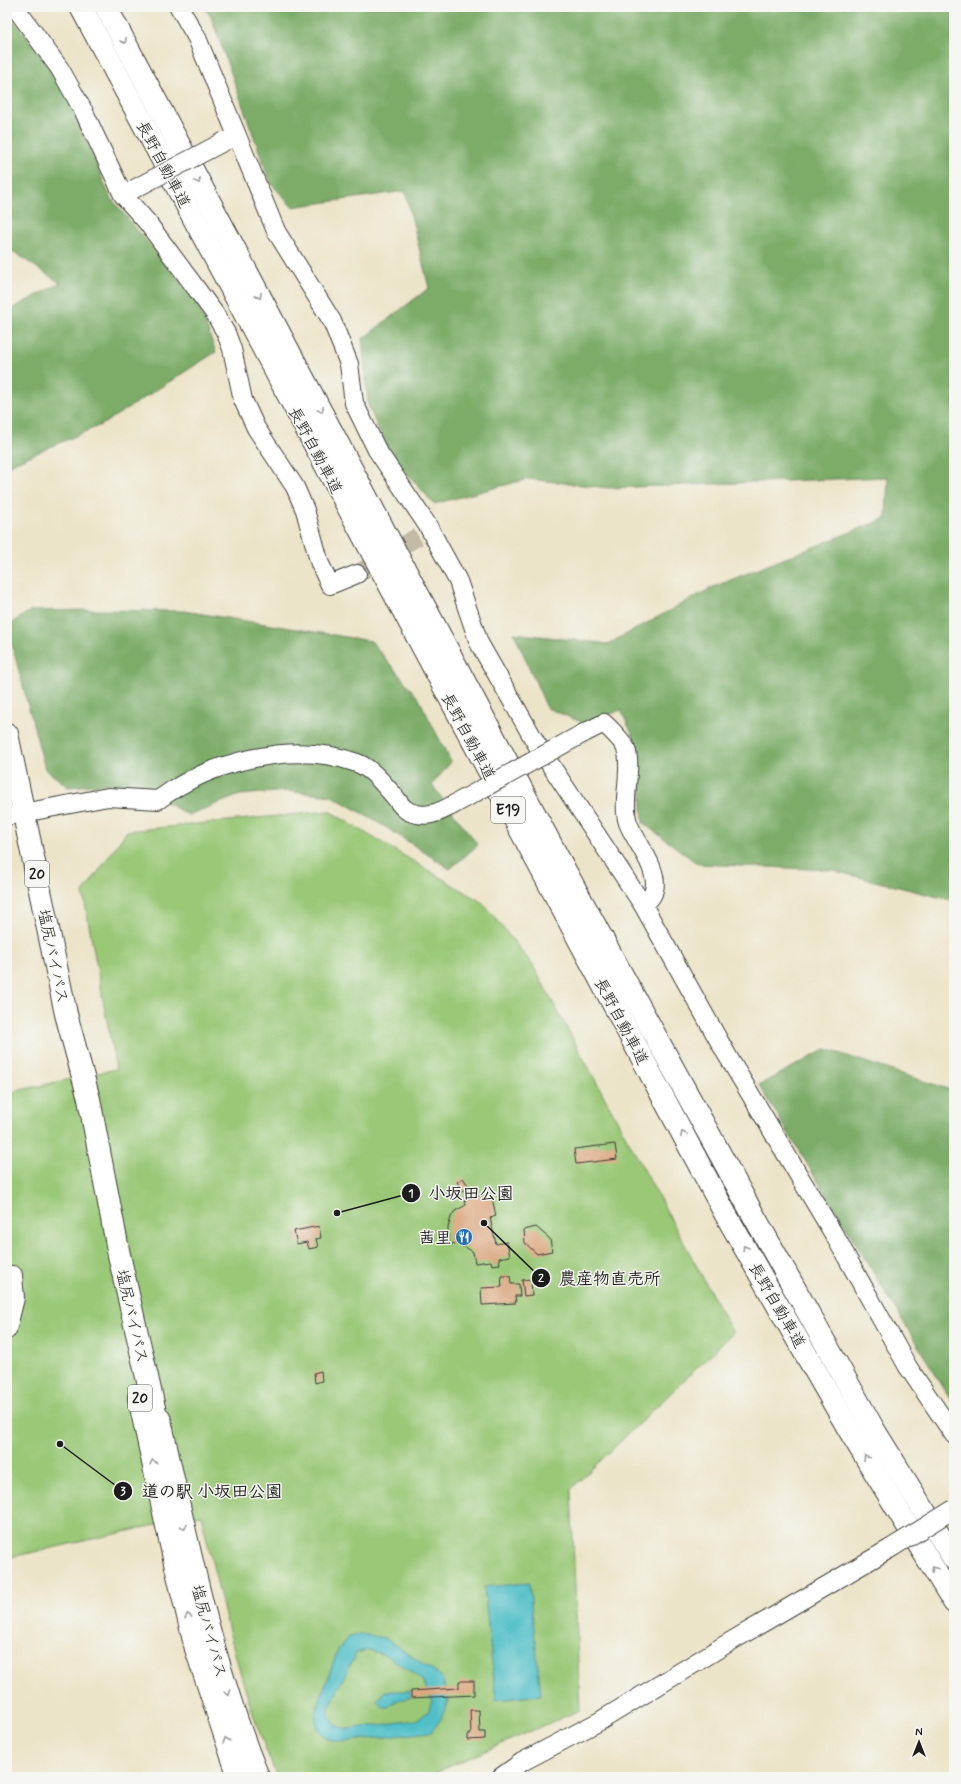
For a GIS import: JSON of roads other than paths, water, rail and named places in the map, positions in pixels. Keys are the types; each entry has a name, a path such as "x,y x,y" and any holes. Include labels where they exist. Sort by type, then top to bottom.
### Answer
{"highway":[{"name":"長野自動車道","path":"81,7 726,1215 850,1434 954,1602"},
{"name":"長野自動車道","path":"106,7 553,849 750,1209 874,1430 954,1559"},
{"name":"塩尻バイパス","path":"7,734 16,814 89,1099 119,1255 155,1412 160,1420 206,1620 234,1712 258,1777"},
{"name":"塩尻バイパス","path":"66,1014 71,1085 176,1563 196,1650 239,1777"}],"street":[{"path":"15,7 60,69 146,222 206,302 226,333 232,349 243,400 256,428 298,493 306,510 320,564 330,584 357,574"},
{"path":"179,7 197,38 230,138 276,231 332,321 348,364 354,403 377,450 425,530 458,581 479,642 528,729 643,905 727,1055 836,1238 908,1367 954,1435"},
{"path":"128,192 230,138"},
{"path":"16,814 108,797 158,800 175,787 219,767 261,756 295,754 331,757 358,763 371,770 406,809 418,814 431,814 451,806 604,723 626,748 628,765 626,810 628,822 654,875 655,889 652,896 643,905"},
{"path":"7,1275 13,1275 15,1298 7,1330"},
{"path":"501,1777 522,1762 600,1721 954,1509"}],"water":[{"path":"529,1583 541,1695 496,1700 484,1587"},
{"path":"360,1634 385,1638 442,1677 448,1701 441,1719 431,1732 341,1742 326,1738 317,1727 315,1713 338,1650 347,1638","holes":["369,1650 388,1656 422,1680 432,1701 428,1712 416,1720 348,1729 337,1726 329,1717 329,1708 356,1653"]},
{"path":"385,1691 411,1691 411,1698 394,1702 389,1707 383,1707 377,1700"}],"tunnel":[{"path":"357,574 422,534"}],"place":[{"name":"小坂田公園","path":"337,1213"},
{"name":"農産物直売所","path":"484,1223"},
{"name":"茜里","path":"464,1237"},
{"name":"道の駅 小坂田公園","path":"60,1444"}]}
